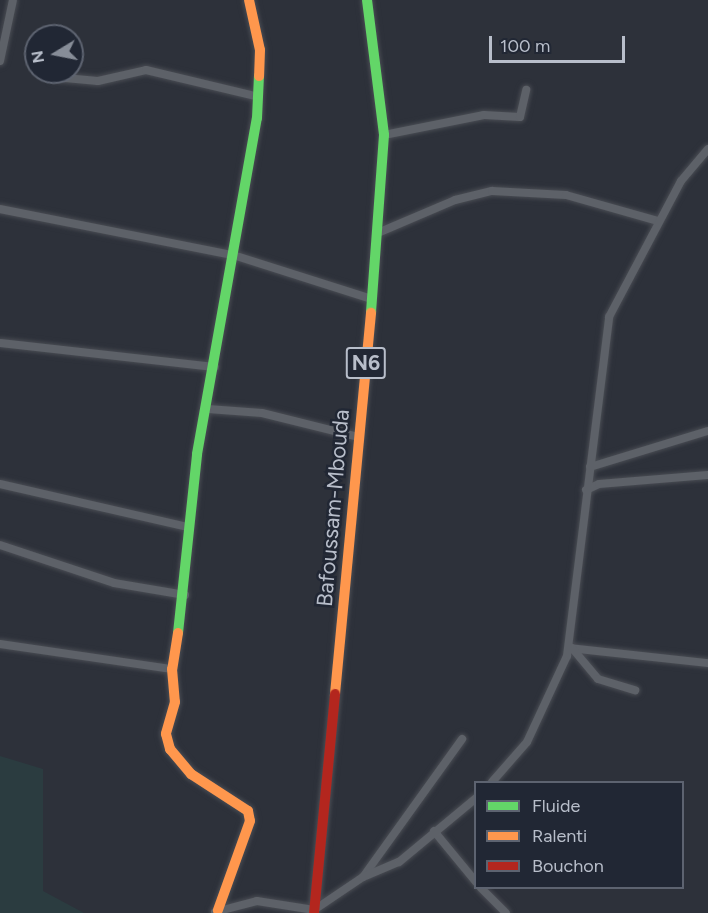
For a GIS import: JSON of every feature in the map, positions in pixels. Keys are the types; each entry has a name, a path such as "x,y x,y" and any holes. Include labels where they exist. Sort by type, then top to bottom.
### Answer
{"main road":[{"path":"216,911 250,821 248,811 191,774 170,749 166,734 175,702 172,669 184,595 187,527 215,367 218,320 233,255 260,97 260,50 249,0"},
{"name":"Bafoussam-Mbouda","path":"314,912 379,233 384,135 367,0"}],"street":[{"path":"0,61 14,0"},
{"path":"84,80 98,81 146,70 260,97"},
{"path":"384,135 484,115 520,117 526,90"},
{"path":"494,781 527,742 570,648 586,490 607,325 658,221 708,149"},
{"path":"379,233 455,200 492,191 566,195 658,221"},
{"path":"0,209 233,255 372,299"},
{"path":"0,343 215,367"},
{"path":"208,409 262,413 359,437"},
{"path":"590,466 708,430"},
{"path":"586,490 708,475"},
{"path":"0,484 187,527"},
{"path":"0,545 114,583 184,595"},
{"path":"0,644 172,669"},
{"path":"570,648 708,663"},
{"path":"570,648 598,678 635,690"},
{"path":"363,877 462,739"},
{"path":"216,911 256,901 314,912 363,877 399,862 474,800"},
{"path":"434,831 474,880"},
{"path":"482,889 506,913"}],"shaded area":[{"path":"0,756 43,769 43,891 84,913 0,913"}],"traffic: fast":[{"path":"367,0 384,135 371,313"},
{"path":"178,633 197,454 257,118 259,76"}],"traffic: slow":[{"path":"249,0 260,50 259,76"},
{"path":"335,694 371,313"},
{"path":"178,633 172,669 175,702 166,734 170,749 191,774 248,811 250,821 218,910"}],"traffic: jam":[{"path":"314,913 335,694"}]}
